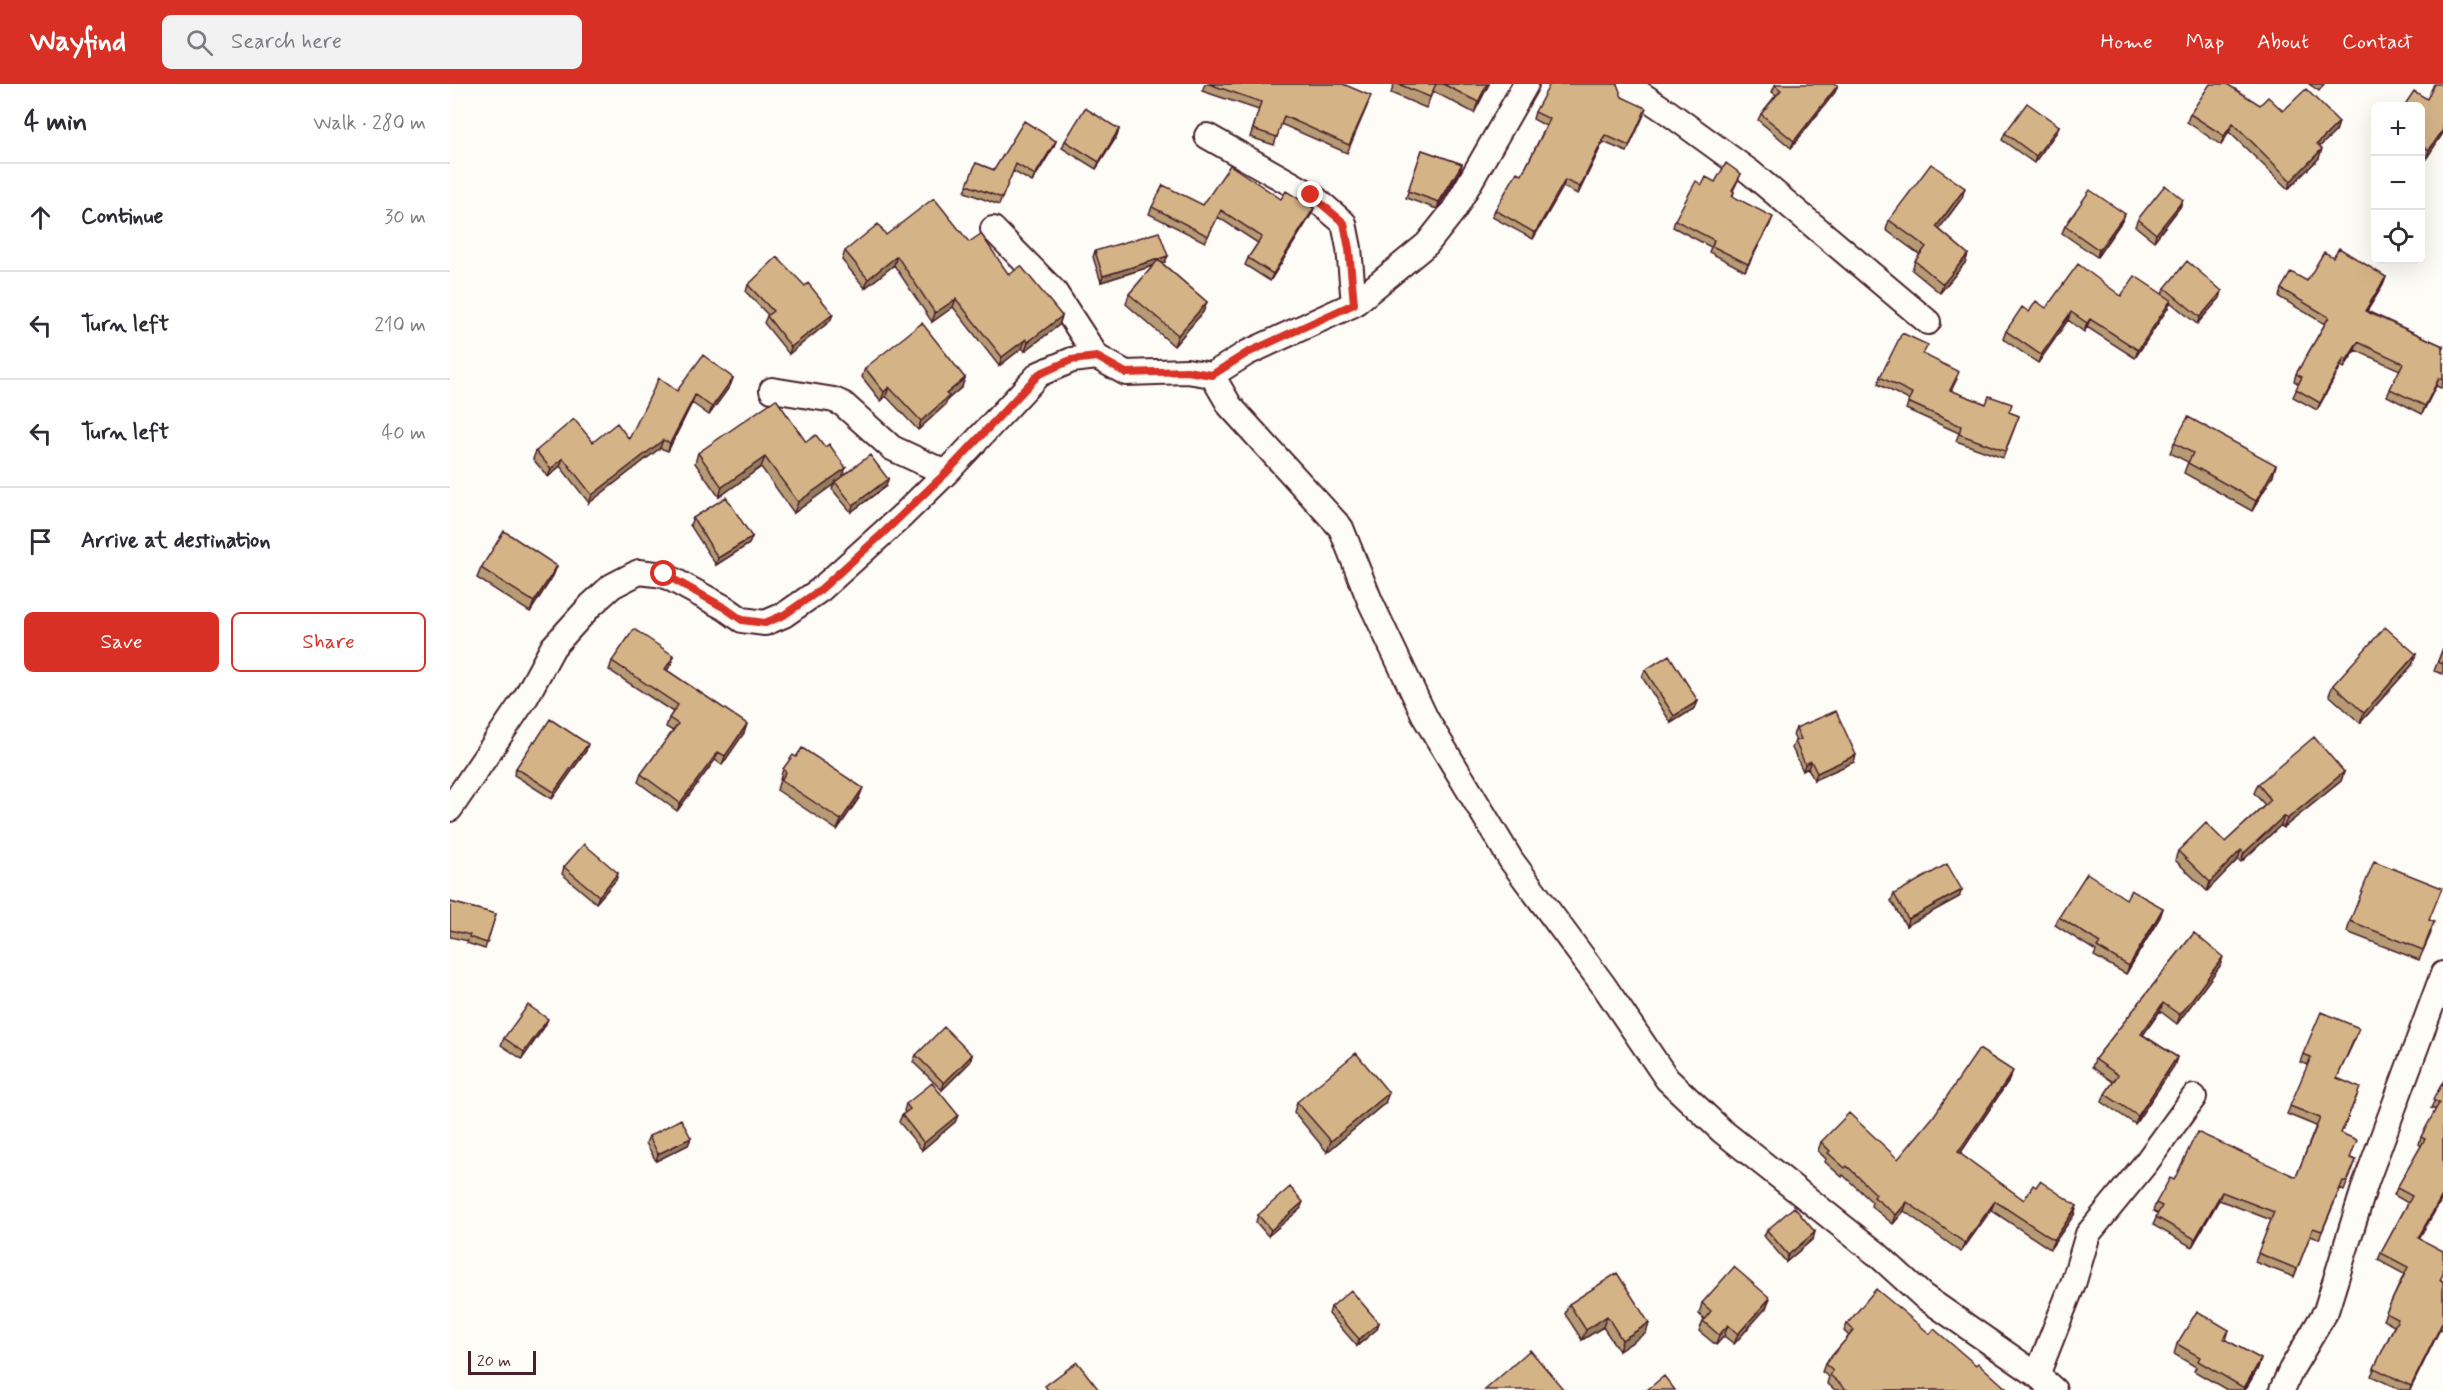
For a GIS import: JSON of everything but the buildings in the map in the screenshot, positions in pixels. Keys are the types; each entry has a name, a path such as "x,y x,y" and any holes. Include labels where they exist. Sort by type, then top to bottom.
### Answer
{"street":[{"path":"993,229 1054,291 1097,357 1126,373 1187,371 1212,375 1247,353 1354,304 1427,244 1454,210 1526,84"},
{"path":"1626,84 1669,112 1750,172 1928,322"},
{"path":"1207,136 1311,195 1344,223 1354,304"},
{"path":"450,809 526,697 553,647 591,605 612,586 639,572 664,574 742,620 765,623 784,615 820,590 946,473 1039,374 1071,360 1097,357"},
{"path":"1212,375 1230,406 1341,528 1370,601 1426,719 1511,860 1604,987 1667,1079 1722,1131 1877,1254 1923,1296 2045,1383 2088,1234 2194,1097"},
{"path":"772,390 834,400 843,404 891,448 946,473"},
{"path":"2282,1390 2291,1370 2326,1311 2366,1182 2443,974"}],"route":[{"path":"664,574 742,620 765,623 784,615 820,590 881,535 946,473 1039,374 1071,360 1097,357 1126,373 1187,371 1212,375 1247,353 1354,304 1344,223 1311,195"}]}
